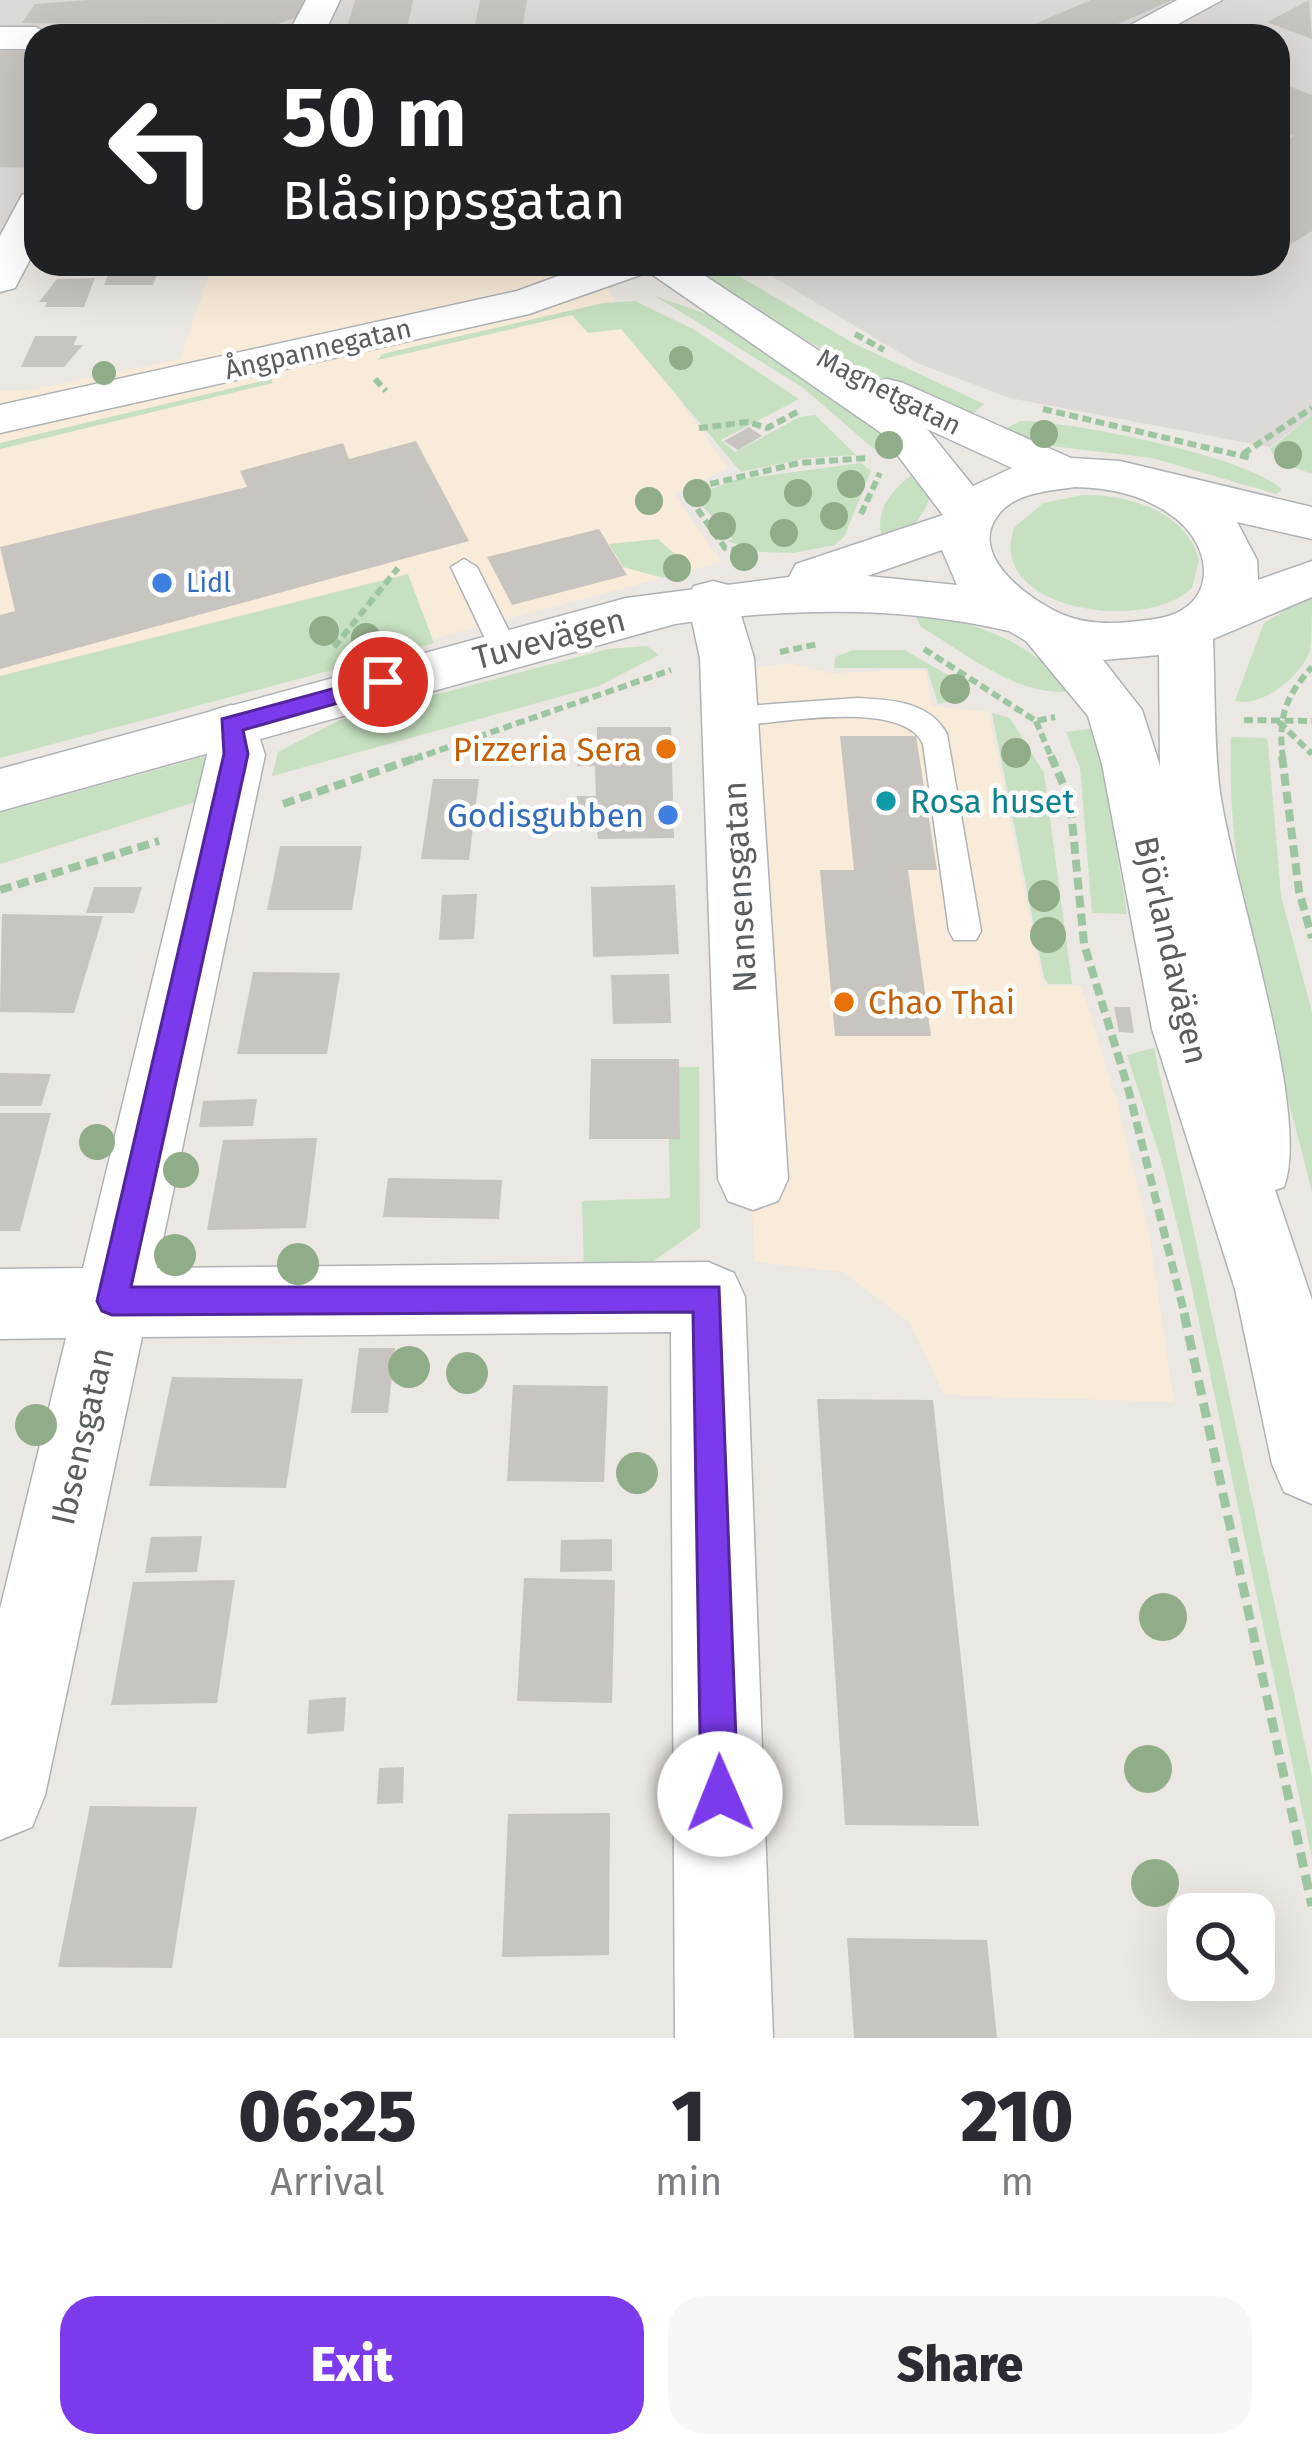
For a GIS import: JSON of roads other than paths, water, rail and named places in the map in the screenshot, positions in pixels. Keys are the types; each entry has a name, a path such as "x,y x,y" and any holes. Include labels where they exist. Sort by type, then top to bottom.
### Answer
{"street":[{"path":"1154,24 1205,0"},
{"path":"0,279 24,229"},
{"name":"Ångpannegatan","path":"0,419 529,301 599,276"},
{"name":"Magnetgatan","path":"677,276 896,422 969,521"},
{"name":"Magnetgatan","path":"720,303 902,400 1062,472"},
{"name":"Björlandavägen","path":"1033,623 1113,642 1195,626 1227,597 1232,559 1210,521 1166,491 1115,475 1062,472 1000,489 969,521 964,551 975,578 1033,623 1114,710 1131,764 1186,1029 1272,1289 1312,1464"},
{"path":"1166,491 1312,523"},
{"name":"Tuvevägen","path":"0,790 505,651 739,581 969,521"},
{"path":"1195,626 1312,578"},
{"name":"Tuvevägen","path":"739,581 962,601 1033,623"},
{"name":"Nansensgatan","path":"739,581 729,687 753,1178"},
{"name":"Björlandavägen","path":"1195,626 1190,787 1244,1028 1272,1289"},
{"name":"Ibsensgatan","path":"0,1795 236,754 231,725"},
{"path":"0,1304 708,1297 724,2038"}],"lane":[{"path":"464,567 505,651"},
{"path":"729,687 858,710 902,711 926,722 938,744 965,931"}],"place":[{"name":"Lidl","path":"162,583"},
{"name":"Pizzeria Sera","path":"666,749"},
{"name":"Rosa huset","path":"886,801"},
{"name":"Godisgubben","path":"668,815"},
{"name":"Chao Thai","path":"844,1002"}]}
